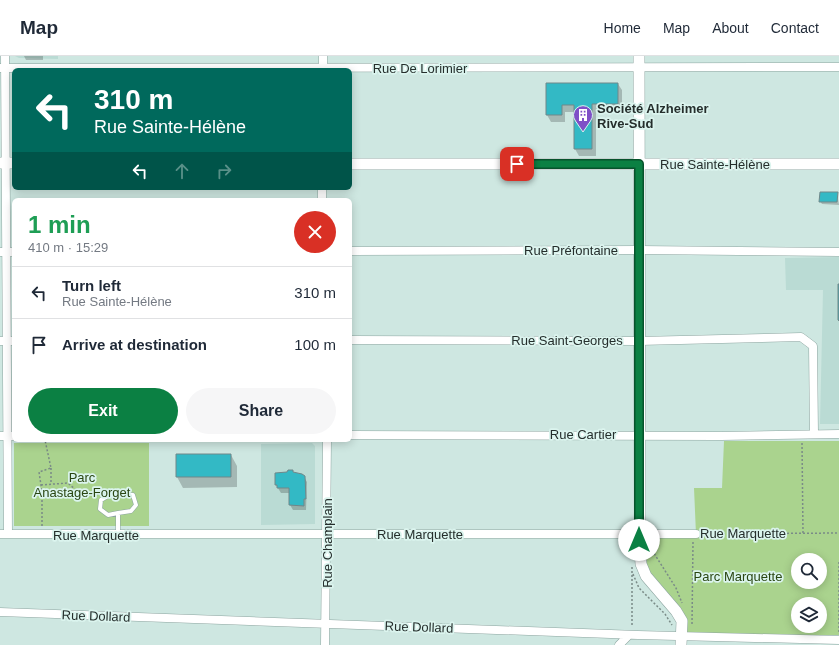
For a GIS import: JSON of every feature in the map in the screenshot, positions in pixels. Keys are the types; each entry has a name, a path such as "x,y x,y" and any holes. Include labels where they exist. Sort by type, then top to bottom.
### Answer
{"street":[{"path":"4,534 7,436 7,163 3,68 5,56"},
{"path":"323,56 323,68"},
{"path":"639,56 639,533 641,564 646,576 676,611 682,621 681,641"},
{"name":"Rue De Lorimier","path":"352,69 839,67"},
{"name":"Rue Sainte-Hélène","path":"352,164 839,164"},
{"name":"Rue Préfontaine","path":"352,251 639,250 839,252"},
{"name":"Rue Saint-Georges","path":"352,340 639,341 801,337 814,346 814,434"},
{"name":"Rue Cartier","path":"352,435 839,434"},
{"name":"Rue Champlain","path":"325,645 327,442"},
{"name":"Rue Marquette","path":"4,534 696,534"},
{"name":"Rue Dollard","path":"0,612 326,624 631,631 681,641 839,640"},
{"path":"619,645 631,631"}],"lane":[{"path":"122,493 133,495 136,505 131,511 118,513 108,515 100,509 101,500 110,494 122,493"},
{"path":"118,513 118,535"}],"path":[{"path":"802,434 803,533"},
{"path":"45,442 51,468 51,483"},
{"path":"42,534 41,485 39,472 51,468"},
{"path":"41,485 51,483 68,483 78,492 96,493 101,500"},
{"name":"Rue Marquette","path":"696,534 839,533"},
{"path":"691,628 693,619 693,542 696,534"},
{"path":"648,545 676,588 684,606"},
{"path":"839,562 839,640"},
{"path":"631,631 632,564"},
{"path":"632,572 639,588 665,614 672,625"}],"shaded area":[{"path":"15,56 58,56 58,59 19,58"},
{"path":"839,257 839,424 820,424 823,290 786,290 785,258"},
{"path":"312,443 315,446 315,524 261,525 261,444"}],"green space":[{"name":"Parc Marquette","path":"724,441 839,441 839,635 681,636 682,616 659,588 647,568 640,546 639,533 696,534 694,488 722,488"},
{"name":"Parc Anastage-Forget","path":"14,443 149,443 149,526 14,526"}],"building":[{"name":"Société Alzheimer Rive-Sud","path":"546,83 618,83 618,104 592,104 592,149 574,149 574,105 562,105 562,115 546,115"},
{"path":"820,192 838,192 837,202 819,202"},
{"path":"839,284 839,321 838,320"},
{"path":"176,454 231,454 231,477 176,477"},
{"path":"288,470 293,470 293,472 305,476 306,499 304,499 304,506 289,505 289,488 277,488 277,485 275,485 275,473 287,472"}],"place":[{"name":"Société Alzheimer Rive-Sud","path":"583,132"}],"route":[{"path":"517,164 639,164 639,540"}]}
